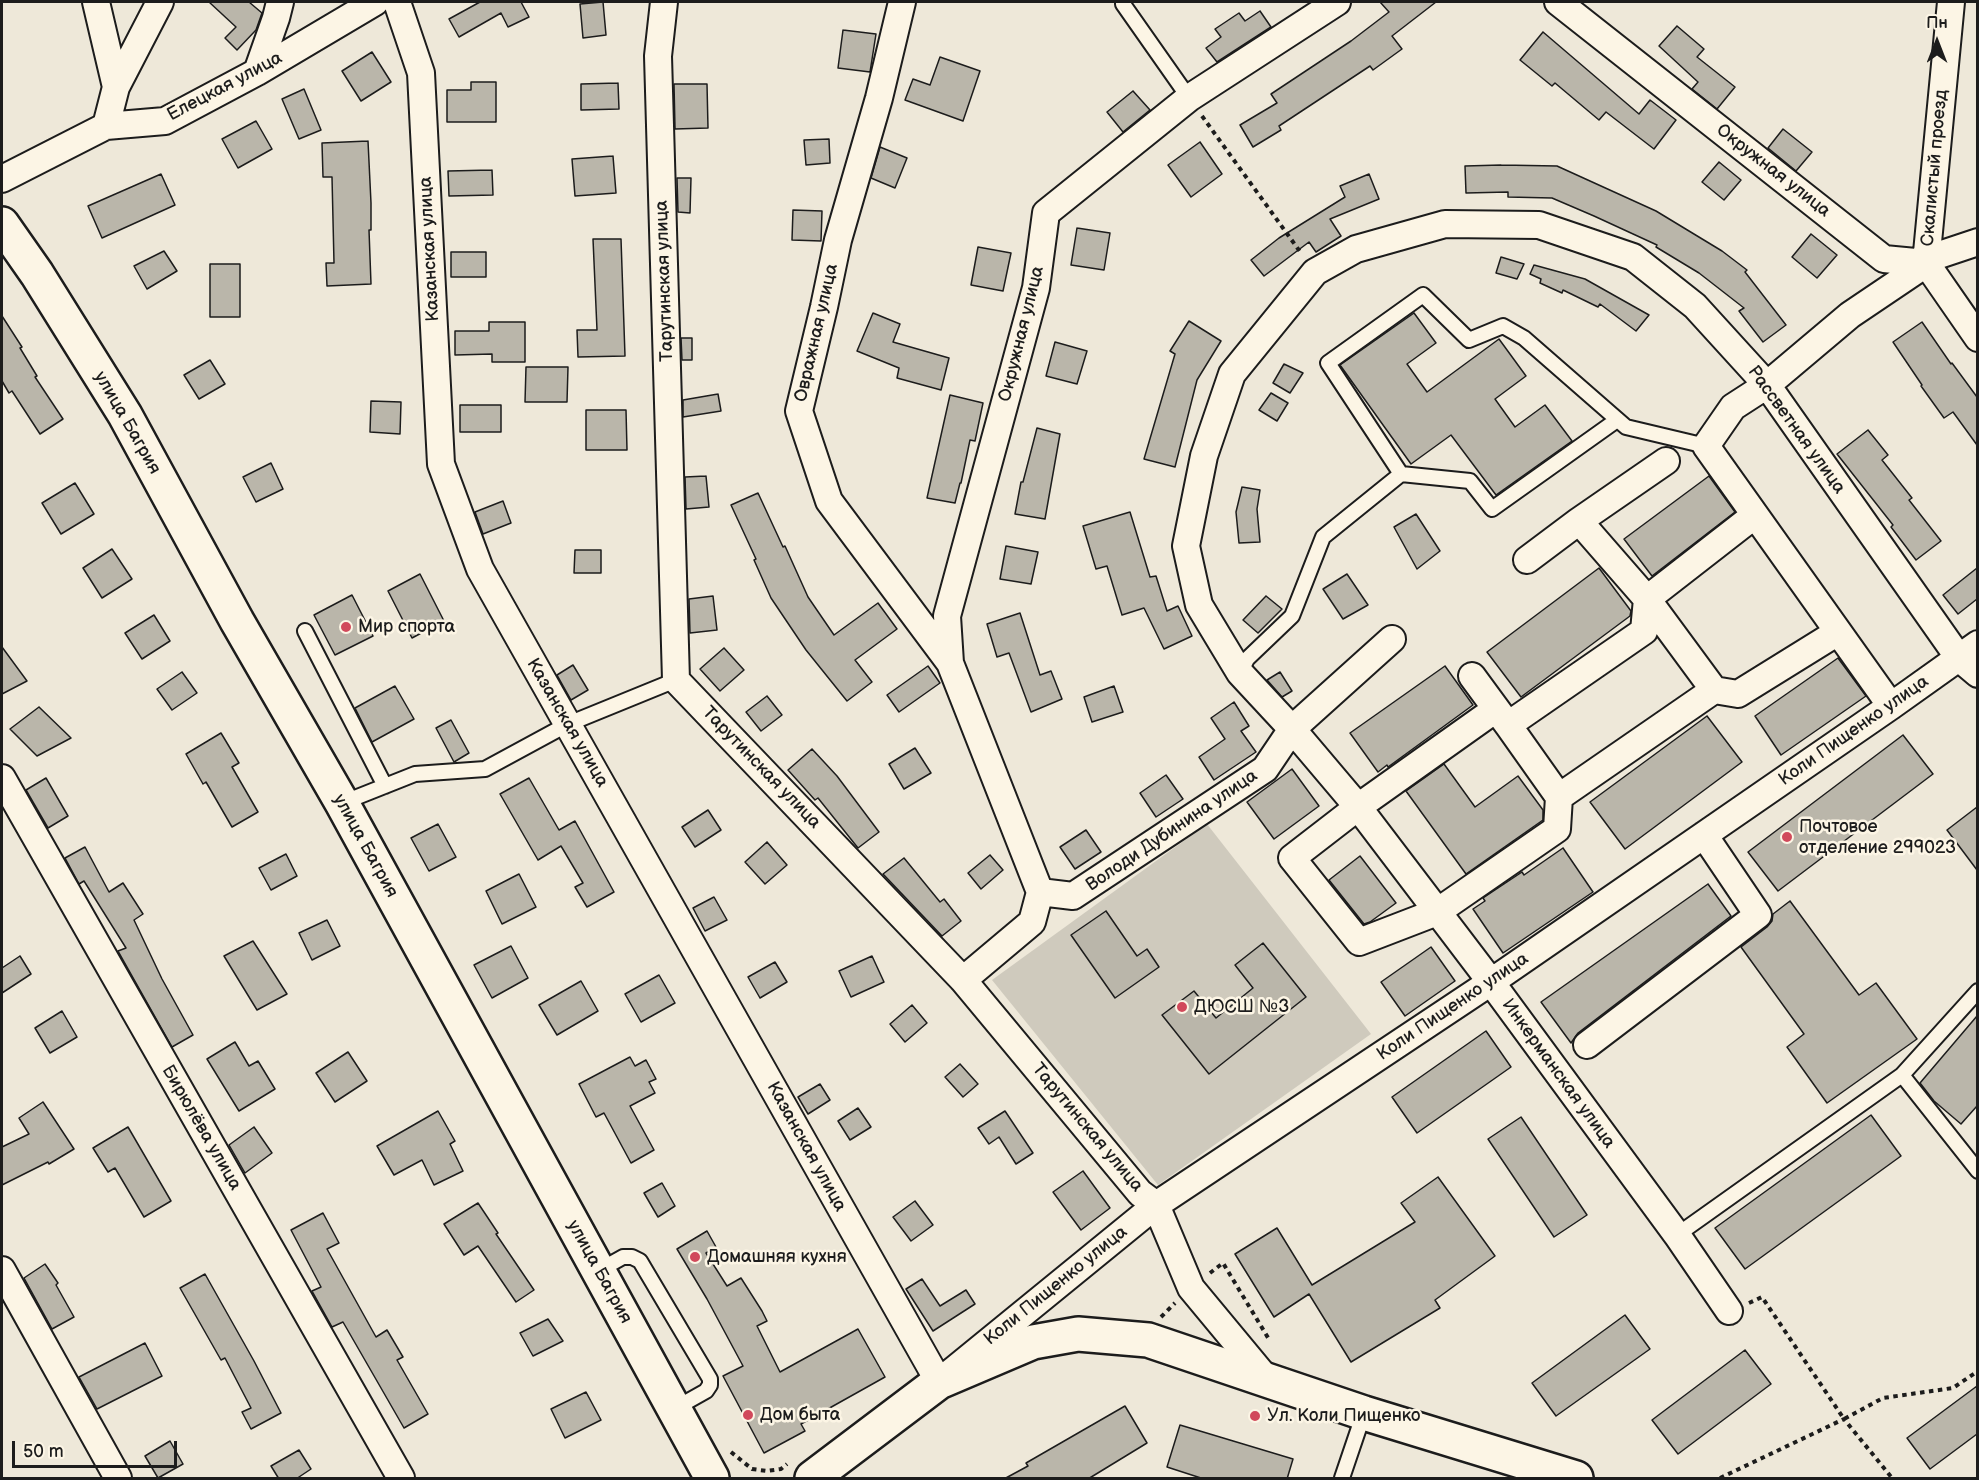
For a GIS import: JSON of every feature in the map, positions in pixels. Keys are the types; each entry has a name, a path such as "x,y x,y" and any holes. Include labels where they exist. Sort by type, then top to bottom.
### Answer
{"main road":[{"name":"улица Багрия","path":"2,224 37,274 125,415 237,621 342,803 712,1479"},
{"path":"812,1479 939,1382 1033,1342 1078,1334 1148,1340 1364,1413 1576,1479"}],"street":[{"path":"96,2 116,87"},
{"path":"106,126 116,87 160,2"},
{"path":"257,72 280,2"},
{"name":"Елецкая улица","path":"2,179 106,126 165,121 257,72 375,2"},
{"name":"Казанская улица","path":"397,2 421,73 441,464 480,569 939,1382"},
{"name":"Тарутинская улица","path":"664,2 658,56 676,680 963,980 1140,1193 1156,1205 1191,1288 1269,1382"},
{"name":"Овражная улица","path":"902,2 879,98 838,240 799,411 829,501 950,663"},
{"name":"Окружная улица","path":"950,663 947,616 1036,288 1046,213 1189,98 1337,2"},
{"name":"Окружная улица","path":"1558,2 1884,259 1926,263"},
{"name":"Скалистый проезд","path":"1926,263 1951,2"},
{"name":"Рассветная улица","path":"1292,729 1240,673 1199,605 1186,546 1204,456 1232,374 1314,272 1356,249 1445,224 1539,225 1633,257 1695,306 1767,385 1971,658"},
{"path":"1891,706 1706,446 1732,407 1767,385 1850,315 1939,255 1977,242"},
{"path":"1926,263 1977,338"},
{"path":"1527,560 1666,461"},
{"path":"1472,676 1502,717 1559,797 1557,829 1437,912 1359,942 1292,858 1358,807 1502,717 1644,631 1647,599 1755,515"},
{"path":"1580,521 1647,599 1714,690 1737,694 1838,632"},
{"name":"Володи Дубинина улица","path":"1040,892 1074,896 1265,769 1292,729 1392,639"},
{"name":"Коли Пищенко улица","path":"939,1382 1156,1205 1491,982 1891,706 1971,658"},
{"path":"950,663 1040,892 1032,922 963,980"},
{"path":"1559,797 1714,690"},
{"name":"Инкерманская улица","path":"1292,729 1358,807 1491,982 1677,1235 1729,1311"},
{"name":"Бирюлёва улица","path":"2,778 401,1479"},
{"path":"1587,1045 1758,915 1704,835"},
{"path":"2,1270 118,1479"}],"lane":[{"path":"1123,4 1189,98"},
{"path":"1401,474 1328,363 1423,295 1469,340 1503,326 1524,338 1626,427 1706,446"},
{"path":"1240,673 1247,659 1292,616 1323,537 1401,474 1470,481 1492,509 1617,420"},
{"path":"305,631 385,786"},
{"path":"342,803 415,774 485,769 568,724 676,680"},
{"path":"1677,1235 1902,1075 1977,991"},
{"path":"1902,1075 1977,1171"},
{"path":"598,1271 623,1257 632,1257 640,1261 710,1379 710,1385 706,1391 674,1409"},
{"path":"1342,1479 1364,1413"}],"path":[{"path":"1189,98 1314,272"},
{"path":"1729,1311 1762,1297 1844,1419 1892,1479"},
{"path":"1720,1479 1883,1398 1953,1388 1977,1371"}],"shaded area":[{"name":"ДЮСШ №3","path":"1207,824 1371,1034 1158,1185 992,980"}],"building":[{"path":"209,2 249,2 262,13 256,30 237,50 225,38 236,27"},
{"path":"480,2 521,2 529,17 508,27 501,13 459,37 449,19"},
{"path":"603,2 606,35 583,38 580,4"},
{"path":"1380,2 1436,2 1392,36 1402,49 1373,70 1370,66 1279,126 1281,130 1253,147 1240,125 1277,103 1271,94 1351,41 1389,12"},
{"path":"1260,11 1271,27 1217,62 1206,48 1221,37 1215,29 1239,13 1245,21"},
{"path":"1677,26 1704,49 1697,57 1735,87 1717,109 1692,89 1698,82 1659,46"},
{"path":"843,30 876,34 870,72 838,68"},
{"path":"1543,32 1639,114 1650,100 1676,120 1654,149 1606,112 1599,120 1555,83 1552,86 1520,60"},
{"path":"372,52 391,82 361,101 342,71"},
{"path":"940,57 980,71 963,121 905,100 913,79 930,85"},
{"path":"471,82 496,82 496,122 447,122 447,90 471,90"},
{"path":"618,83 619,109 581,110 581,84"},
{"path":"674,84 707,84 708,128 675,129"},
{"path":"304,89 321,130 299,139 282,99"},
{"path":"1133,91 1150,110 1123,132 1107,112"},
{"path":"256,121 272,149 238,168 222,139"},
{"path":"1783,129 1812,152 1796,171 1768,148"},
{"path":"829,139 830,163 806,165 804,140"},
{"path":"368,141 371,284 327,286 326,263 334,263 332,177 323,177 322,143"},
{"path":"1200,142 1222,174 1191,197 1168,165"},
{"path":"880,147 907,158 895,188 871,178"},
{"path":"613,156 616,193 575,196 572,159"},
{"path":"1719,162 1741,180 1724,200 1702,182"},
{"path":"1465,166 1557,166 1656,211 1722,251 1747,270 1745,272 1786,325 1763,342 1739,311 1744,308 1699,273 1656,247 1657,245 1552,198 1508,197 1508,192 1466,193"},
{"path":"492,170 493,195 449,196 448,171"},
{"path":"161,174 175,205 102,238 88,206"},
{"path":"1369,174 1379,199 1330,219 1341,236 1316,252 1309,242 1264,276 1251,260 1279,238 1345,197 1340,186"},
{"path":"677,178 691,178 690,213 678,212"},
{"path":"793,210 822,211 821,241 792,240"},
{"path":"1077,228 1110,233 1104,270 1071,265"},
{"path":"1811,234 1837,255 1817,278 1792,257"},
{"path":"593,239 621,239 625,356 578,357 577,330 597,330"},
{"path":"978,247 1011,253 1003,291 971,285"},
{"path":"164,251 177,271 147,289 134,266"},
{"path":"451,252 486,252 486,277 451,277"},
{"path":"1501,257 1524,264 1517,279 1496,273"},
{"path":"210,264 240,264 240,317 210,317"},
{"path":"1534,265 1585,279 1649,315 1636,331 1600,304 1598,307 1563,290 1562,293 1540,283 1541,279 1530,274"},
{"path":"873,313 900,324 893,342 949,358 941,390 897,378 899,368 857,351"},
{"path":"1414,313 1436,343 1407,364 1427,392 1499,339 1526,376 1495,399 1515,427 1545,405 1572,441 1496,495 1451,435 1411,464 1340,365"},
{"path":"2,316 22,347 20,348 37,376 35,377 63,419 40,434 12,391 9,393 2,381"},
{"path":"1189,321 1221,341 1197,380 1175,467 1144,459 1175,354 1170,351"},
{"path":"489,322 525,322 525,362 492,362 492,354 455,355 455,331 489,331"},
{"path":"1922,322 1977,397 1977,445 1953,412 1944,418 1893,342"},
{"path":"681,338 692,338 692,360 682,360"},
{"path":"1055,342 1087,351 1077,384 1046,376"},
{"path":"210,360 225,384 199,399 184,375"},
{"path":"1284,364 1303,373 1290,393 1273,383"},
{"path":"526,367 568,367 567,402 525,402"},
{"path":"1271,393 1288,403 1277,421 1259,410"},
{"path":"718,394 721,411 683,417 683,400"},
{"path":"950,395 983,403 975,441 970,440 955,503 927,498"},
{"path":"371,401 401,402 400,434 370,432"},
{"path":"460,405 501,405 501,432 460,432"},
{"path":"586,410 626,410 627,450 586,450"},
{"path":"1037,428 1060,434 1045,519 1015,514 1021,482 1023,482"},
{"path":"1868,430 1888,455 1882,460 1912,498 1909,500 1941,541 1916,560 1891,527 1893,525 1837,454"},
{"path":"271,463 283,489 256,502 243,477"},
{"path":"706,476 709,507 686,509 685,477"},
{"path":"1709,476 1735,512 1652,576 1624,539"},
{"path":"75,483 94,514 61,534 42,503"},
{"path":"1242,487 1260,490 1257,509 1260,542 1239,543 1236,512"},
{"path":"758,493 808,597 834,635 878,603 897,629 855,660 872,682 847,701 806,650 771,598 754,560 756,559 731,505"},
{"path":"503,501 511,523 483,534 475,512"},
{"path":"1130,512 1150,577 1156,576 1167,611 1178,606 1192,636 1164,649 1144,608 1122,615 1107,566 1096,569 1083,526"},
{"path":"1416,514 1440,551 1417,569 1394,527"},
{"path":"1006,546 1038,552 1031,584 1000,579"},
{"path":"112,549 132,579 102,598 83,568"},
{"path":"575,550 601,550 601,573 574,573"},
{"path":"1599,568 1631,611 1630,616 1521,697 1487,652"},
{"path":"1977,568 1977,599 1958,614 1943,595"},
{"path":"420,574 444,621 412,638 388,591"},
{"path":"1347,574 1368,605 1343,619 1323,589"},
{"path":"352,595 373,636 335,655 314,615"},
{"path":"713,596 717,630 690,633 689,599"},
{"path":"1266,596 1282,609 1258,633 1243,620"},
{"path":"1020,613 1040,675 1051,671 1062,699 1031,712 1009,653 997,657 987,624"},
{"path":"154,615 170,641 142,659 125,633"},
{"path":"2,647 27,681 2,694"},
{"path":"724,648 744,670 720,691 700,669"},
{"path":"1838,658 1866,696 1781,755 1755,716"},
{"path":"573,665 588,690 571,700 557,675"},
{"path":"928,666 940,683 899,712 887,695"},
{"path":"1445,666 1473,705 1378,772 1350,733"},
{"path":"182,672 197,693 172,710 157,689"},
{"path":"1280,672 1292,691 1282,697 1267,680"},
{"path":"395,686 414,719 372,742 355,708"},
{"path":"1114,686 1123,712 1092,722 1084,697"},
{"path":"767,696 782,715 761,731 746,712"},
{"path":"1234,702 1249,726 1241,731 1256,752 1214,780 1199,757 1225,739 1211,718"},
{"path":"39,707 71,738 37,756 10,729"},
{"path":"1707,716 1742,762 1625,849 1590,802"},
{"path":"451,720 469,753 454,762 436,728"},
{"path":"221,733 239,763 232,767 258,812 232,827 206,782 203,784 186,754"},
{"path":"1903,735 1933,774 1778,891 1748,852"},
{"path":"915,748 931,773 904,789 889,764"},
{"path":"812,749 837,776 879,832 858,848 818,798 815,800 788,770"},
{"path":"1444,764 1475,807 1518,776 1543,810 1543,820 1466,874 1406,791"},
{"path":"1292,769 1319,806 1274,839 1247,802"},
{"path":"1166,775 1183,799 1156,817 1140,793"},
{"path":"46,778 68,816 48,828 26,790"},
{"path":"529,778 559,830 575,821 614,892 587,907 575,887 583,883 561,846 538,860 500,794"},
{"path":"1977,807 1977,870 1947,830"},
{"path":"708,810 721,830 695,847 682,827"},
{"path":"438,824 456,857 429,871 411,838"},
{"path":"1086,830 1101,852 1075,869 1060,847"},
{"path":"767,842 787,865 765,884 745,862"},
{"path":"85,847 109,892 123,883 143,914 134,920 162,979 193,1035 172,1047 118,951 126,948 84,881 79,884 65,858"},
{"path":"1563,848 1593,892 1503,953 1473,909 1485,901 1483,898 1522,872 1524,875"},
{"path":"286,854 297,876 271,890 259,868"},
{"path":"990,855 1003,870 981,889 968,873"},
{"path":"1360,856 1396,903 1364,924 1329,880"},
{"path":"904,858 940,902 944,899 961,921 942,936 883,874"},
{"path":"519,874 536,907 502,924 486,891"},
{"path":"1708,884 1731,916 1578,1033 1571,1043 1541,1002"},
{"path":"714,897 727,920 705,931 693,908"},
{"path":"1790,901 1859,995 1876,983 1917,1039 1827,1103 1787,1047 1804,1034 1741,947 1767,927 1772,921 1773,914"},
{"path":"1106,911 1137,956 1147,949 1159,967 1115,998 1071,935"},
{"path":"327,920 340,946 312,960 299,933"},
{"path":"253,941 287,994 257,1010 224,956"},
{"path":"1263,943 1306,997 1209,1074 1162,1015 1194,991 1216,1018 1253,988 1235,965"},
{"path":"511,946 528,978 492,998 474,965"},
{"path":"1431,947 1455,981 1405,1016 1381,982"},
{"path":"20,956 31,974 2,993 2,968"},
{"path":"872,956 884,982 851,997 839,971"},
{"path":"775,962 787,982 760,998 748,977"},
{"path":"659,975 675,1003 641,1022 625,994"},
{"path":"581,981 598,1011 557,1035 539,1005"},
{"path":"912,1005 927,1023 905,1042 890,1024"},
{"path":"62,1011 77,1037 50,1053 35,1028"},
{"path":"1977,1016 1977,1106 1961,1124 1934,1101 1920,1083"},
{"path":"1486,1031 1511,1067 1417,1133 1392,1097"},
{"path":"235,1042 249,1066 258,1061 275,1089 239,1111 207,1059"},
{"path":"348,1052 367,1081 335,1102 316,1073"},
{"path":"630,1057 635,1066 646,1060 656,1079 649,1082 655,1093 630,1106 654,1150 631,1163 604,1113 596,1117 579,1084"},
{"path":"960,1064 978,1084 963,1097 945,1077"},
{"path":"820,1084 830,1100 808,1114 798,1097"},
{"path":"43,1102 74,1149 49,1164 48,1162 2,1185 2,1147 29,1134 19,1118"},
{"path":"858,1108 871,1127 850,1140 838,1121"},
{"path":"438,1111 455,1141 450,1144 463,1171 434,1185 422,1160 394,1175 377,1146"},
{"path":"1005,1111 1033,1153 1016,1164 999,1137 989,1144 978,1128"},
{"path":"1871,1115 1901,1156 1745,1269 1715,1228"},
{"path":"1521,1117 1587,1215 1554,1237 1488,1139"},
{"path":"128,1127 171,1201 144,1217 115,1168 108,1172 93,1148"},
{"path":"254,1127 272,1153 245,1173 229,1145"},
{"path":"1083,1171 1110,1208 1081,1230 1053,1192"},
{"path":"1438,1177 1495,1256 1435,1300 1440,1308 1351,1362 1309,1294 1274,1317 1235,1254 1277,1228 1312,1285 1415,1222 1401,1203"},
{"path":"662,1183 675,1206 658,1217 644,1193"},
{"path":"915,1201 933,1225 911,1241 893,1217"},
{"path":"478,1203 534,1290 516,1302 478,1246 464,1255 444,1224"},
{"path":"323,1213 339,1243 327,1249 376,1337 387,1330 403,1357 397,1360 428,1414 404,1428 343,1322 332,1327 312,1291 321,1287 291,1230"},
{"path":"707,1231 716,1247 706,1253 727,1286 741,1278 762,1311 767,1321 757,1326 780,1372 858,1329 885,1377 801,1424 805,1431 764,1453 723,1376 743,1366 677,1249"},
{"path":"45,1264 58,1283 56,1285 74,1317 52,1329 24,1278"},
{"path":"205,1274 281,1413 251,1429 242,1412 251,1408 225,1358 221,1360 180,1288"},
{"path":"922,1279 940,1306 966,1290 975,1304 933,1331 906,1289"},
{"path":"1625,1315 1650,1349 1556,1416 1532,1383"},
{"path":"548,1319 563,1341 533,1356 520,1333"},
{"path":"145,1343 162,1376 97,1409 79,1377"},
{"path":"1745,1350 1771,1384 1678,1454 1652,1420"},
{"path":"1977,1386 1977,1434 1930,1469 1907,1438"},
{"path":"586,1392 601,1420 565,1438 551,1409"},
{"path":"1125,1406 1147,1443 1088,1479 1004,1479 1028,1466 1026,1463"},
{"path":"1180,1425 1293,1459 1287,1479 1204,1479 1167,1467"},
{"path":"170,1441 183,1464 158,1478 145,1456"},
{"path":"299,1450 311,1469 296,1479 279,1479 271,1466"}],"place":[{"name":"Мир спорта","path":"346,627"},
{"name":"Почтовое отделение 299023","path":"1787,837"},
{"name":"ДЮСШ №3","path":"1182,1007"},
{"name":"Домашняя кухня","path":"695,1257"},
{"name":"Дом быта","path":"748,1415"},
{"name":"Ул. Коли Пищенко","path":"1255,1416"}]}
